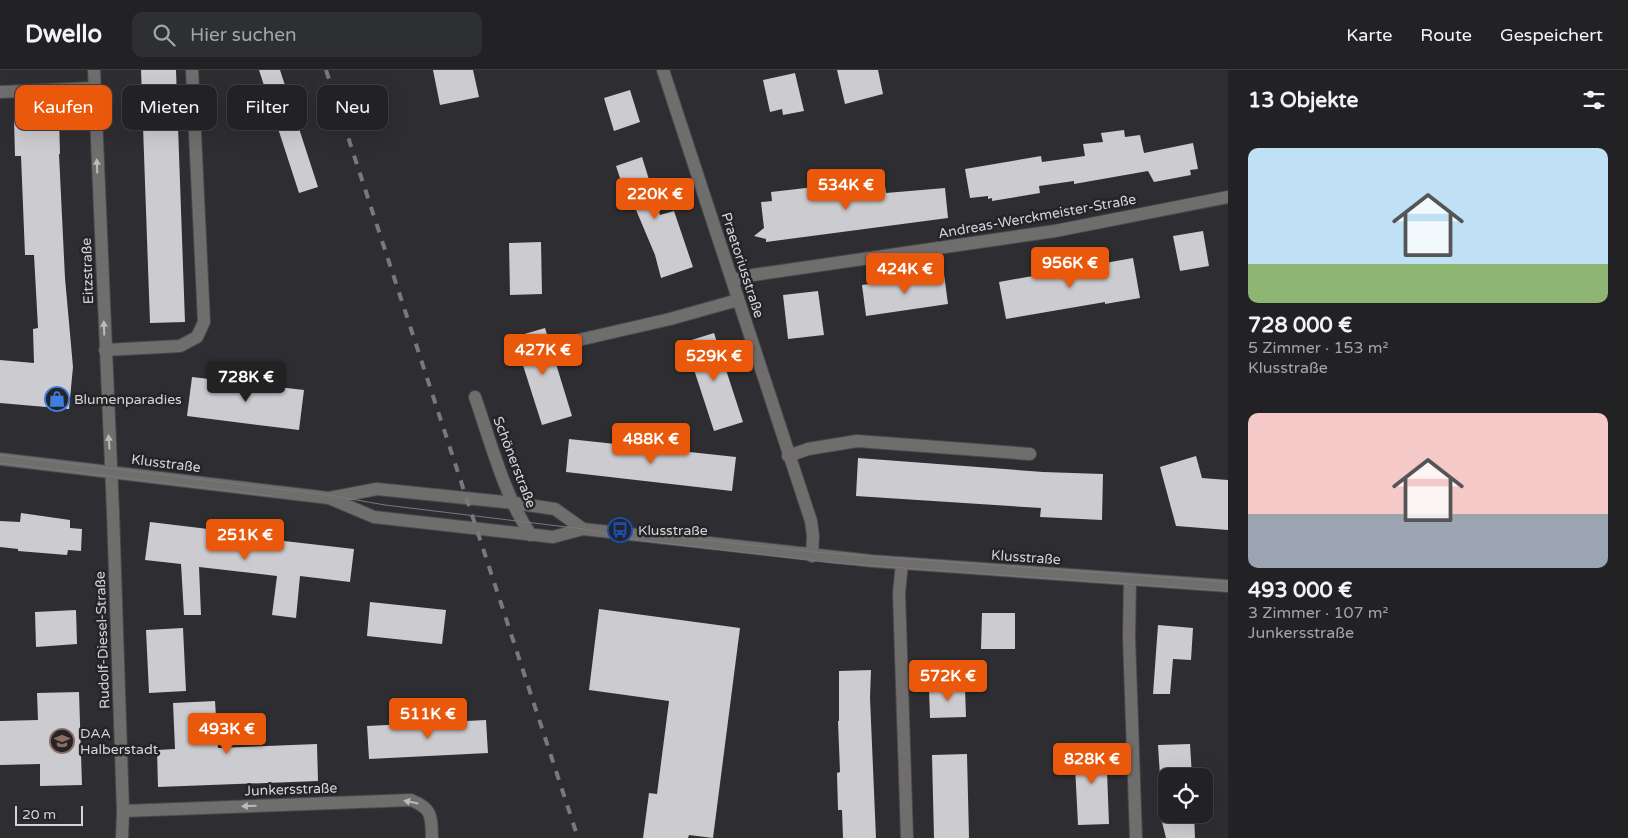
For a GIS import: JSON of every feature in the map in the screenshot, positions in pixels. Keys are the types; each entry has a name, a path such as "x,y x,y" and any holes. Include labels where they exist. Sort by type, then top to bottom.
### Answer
{"street":[{"name":"Eitzstraße","path":"94,70 94,85"},
{"path":"105,350 180,346 197,337 204,322 192,70"},
{"name":"Praetoriusstraße","path":"663,70 788,456 811,521 813,536 812,556"},
{"path":"0,92 15,91"},
{"name":"Eitzstraße","path":"96,130 111,472"},
{"name":"Andreas-Werckmeister-Straße","path":"732,280 753,275 1055,231 1228,196"},
{"path":"570,342 670,319 738,300"},
{"name":"Schönerstraße","path":"475,397 514,503 522,522 531,535"},
{"path":"788,456 808,449 857,441 1030,454"},
{"name":"Klusstraße","path":"0,459 329,498 374,517 531,535 552,537 583,529 812,556 902,564 1228,586"},
{"name":"Rudolf-Diesel-Straße","path":"111,472 123,811 122,838"},
{"name":"Klusstraße","path":"329,498 377,489 514,503 555,509 583,529"},
{"path":"902,564 899,593 907,838"},
{"path":"1130,579 1129,637 1136,838"},
{"name":"Junkersstraße","path":"123,811 411,800 424,805 431,814 432,838"}],"building":[{"path":"141,70 176,70 177,85 142,85"},
{"path":"259,70 280,70 285,85 264,85"},
{"path":"433,70 473,70 479,97 440,105"},
{"path":"837,70 878,70 883,94 845,104"},
{"path":"795,73 804,111 783,115 782,109 770,112 763,80"},
{"path":"630,90 640,122 614,131 604,98"},
{"path":"14,119 15,130 59,130 65,278 73,367 69,409 0,403 0,360 34,363 33,329 38,328 34,255 25,255 21,156 15,156"},
{"path":"143,130 178,130 185,322 150,323"},
{"path":"279,130 299,130 318,187 299,193"},
{"path":"1124,130 1125,137 1140,135 1144,153 1193,143 1198,169 1190,170 1191,175 1154,182 1148,171 1074,184 1074,181 1039,186 1040,193 992,201 992,198 988,199 988,196 970,198 965,169 1041,156 1042,162 1085,156 1083,144 1103,142 1101,133"},
{"path":"642,157 660,215 674,211 693,267 661,278 655,255 631,198 627,199 616,166"},
{"path":"823,186 823,194 885,186 886,193 945,188 948,218 766,242 766,239 754,236 764,228 761,202 772,201 771,192"},
{"path":"1203,231 1209,266 1180,271 1173,236"},
{"path":"541,242 542,294 510,295 509,243"},
{"path":"1133,258 1140,298 1006,319 999,282"},
{"path":"944,274 948,304 866,316 862,285"},
{"path":"818,291 824,335 788,339 783,295"},
{"path":"545,328 572,416 542,425 514,337"},
{"path":"714,333 743,422 714,431 685,342"},
{"path":"192,377 304,390 299,430 187,416"},
{"path":"569,439 736,457 732,491 566,472"},
{"path":"1196,456 1202,478 1228,480 1228,530 1176,526 1160,467"},
{"path":"858,458 1043,472 1103,474 1102,520 1040,517 1041,508 856,496"},
{"path":"21,513 70,520 70,528 82,529 81,551 68,550 67,555 18,551 18,549 0,547 0,521 20,522"},
{"path":"150,522 259,535 258,538 354,549 350,582 300,576 296,618 272,615 277,576 199,567 201,615 184,615 181,564 145,560"},
{"path":"370,602 446,610 442,644 367,636"},
{"path":"599,609 740,628 713,838 689,835 688,838 643,838 649,793 657,794 669,701 589,690"},
{"path":"76,610 77,644 36,647 35,612"},
{"path":"982,613 1015,613 1015,649 981,649"},
{"path":"1158,625 1193,628 1191,660 1173,659 1170,694 1153,694"},
{"path":"183,628 186,691 149,693 146,630"},
{"path":"871,670 870,698 876,838 843,838 842,810 838,810 837,773 840,772 839,671"},
{"path":"965,687 966,717 930,718 929,688"},
{"path":"79,692 82,785 40,786 40,764 0,765 0,721 38,720 37,693"},
{"path":"215,701 218,748 317,744 318,781 158,787 157,750 175,749 173,703"},
{"path":"486,720 488,753 369,759 367,726"},
{"path":"1190,744 1192,768 1159,768 1158,745"},
{"path":"1106,745 1109,824 1078,825 1074,746"},
{"path":"967,754 969,838 934,838 932,755"},
{"path":"1162,823 1194,823 1195,838 1166,838"}],"tram line":[{"path":"0,455 328,495 385,505 583,529 645,541 834,563 1228,591"},
{"path":"0,463 273,496"},
{"path":"616,530 813,552 1228,582"}],"railway":[{"path":"326,70 578,838"}],"place":[{"name":"Blumenparadies","path":"57,399"},
{"name":"Klusstraße","path":"620,530"},
{"name":"DAA Halberstadt","path":"62,741"}]}
